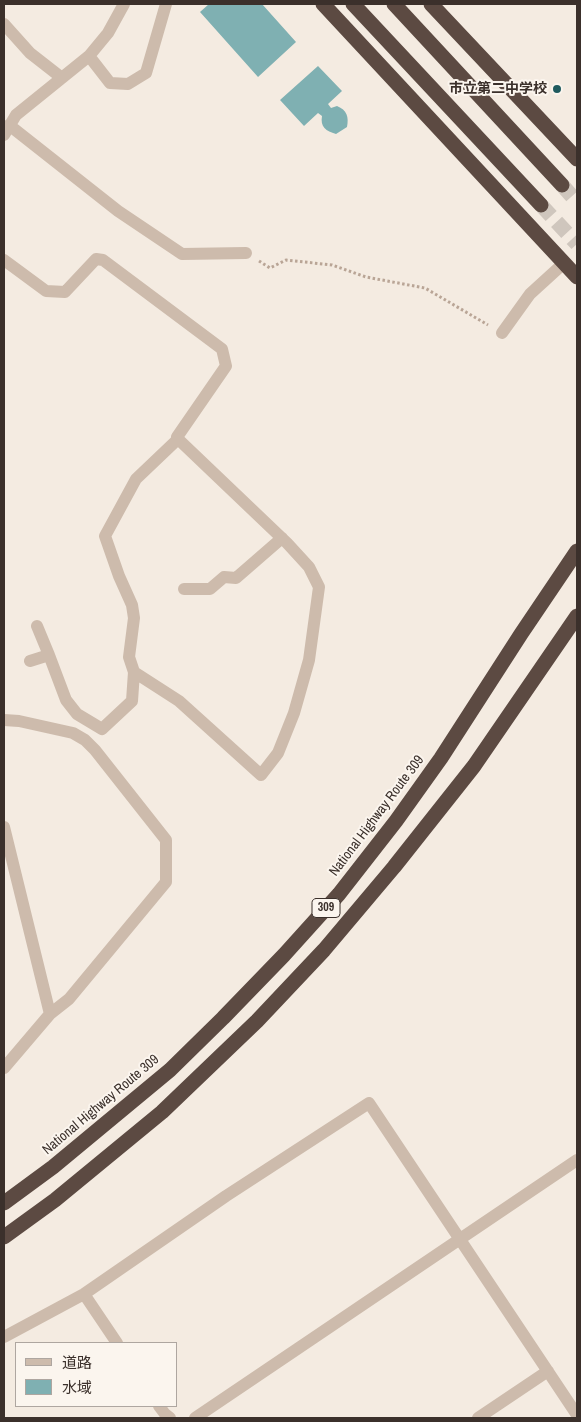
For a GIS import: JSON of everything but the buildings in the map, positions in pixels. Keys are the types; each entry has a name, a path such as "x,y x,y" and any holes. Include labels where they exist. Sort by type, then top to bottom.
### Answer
{"highway":[{"path":"323,4 577,277"},
{"path":"353,4 542,205"},
{"path":"394,4 562,185"},
{"path":"431,4 577,159"},
{"name":"National Highway Route 309","path":"4,1203 53,1167 170,1070 284,955 338,894 396,820 441,758 577,550"},
{"name":"309","path":"4,1237 55,1200 162,1112 257,1021 324,950 394,867 474,766 577,616"}],"street":[{"path":"124,4 108,33 89,56 16,115 6,130 118,211 182,254 246,253"},
{"path":"89,56 110,83 128,84 146,73 166,4"},
{"path":"4,24 30,53 62,78"},
{"path":"4,260 46,291 65,292 96,259 103,260 222,349 226,366 177,437 178,439 136,479 105,536 119,576 132,605 134,618 129,657 134,672 132,701 102,729 77,714 66,700 37,626"},
{"path":"502,332 530,294 564,263"},
{"path":"134,672 179,701 261,775 278,753 294,713 313,639 319,587 309,567 282,538 178,439"},
{"path":"184,589 210,588 224,576 236,578 282,538"},
{"path":"30,661 49,655"},
{"path":"4,720 20,721 72,733 78,737 95,750 166,840 166,882 70,999 50,1014 4,1068"},
{"path":"78,737 88,721"},
{"path":"4,827 50,1014"},
{"path":"4,1338 84,1294 226,1196 369,1103 577,1414"},
{"path":"195,1418 577,1160"},
{"path":"84,1294 116,1342"},
{"path":"478,1418 548,1371"},
{"path":"160,1407 170,1418"}],"path":[{"path":"246,253 270,268 286,260 332,264 366,277 425,288 502,332"}],"water":[{"path":"209,4 262,4 296,42 258,77 200,12"},
{"path":"318,66 342,91 328,104 331,108 337,106 345,112 348,120 347,127 336,134 324,128 322,116 318,113 304,126 280,100"}],"tunnel":[{"path":"562,185 577,202"},
{"path":"541,205 577,244"}],"place":[{"name":"市立第二中学校","path":"557,89"}]}
